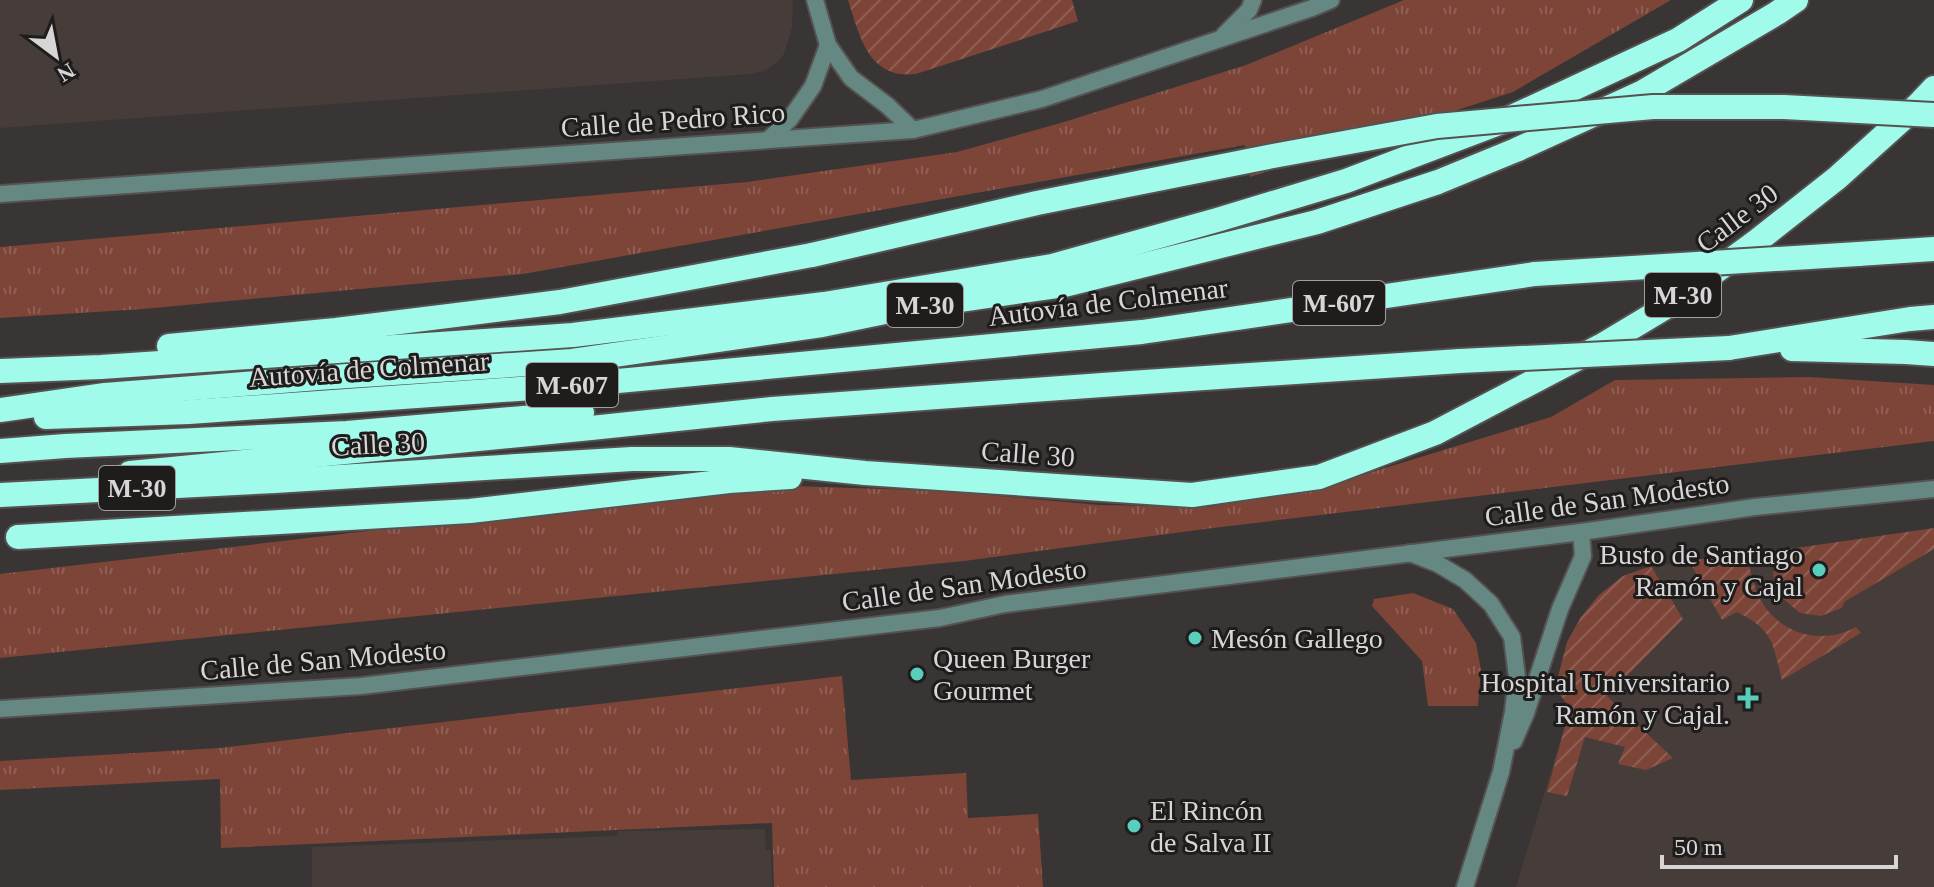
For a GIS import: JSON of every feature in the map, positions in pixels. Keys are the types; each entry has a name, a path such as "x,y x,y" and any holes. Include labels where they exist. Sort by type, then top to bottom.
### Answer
{"highway":[{"path":"0,371 573,335 824,304 1052,266 1346,181 1499,123 1678,40 1741,0"},
{"name":"M-30","path":"0,410 105,395 572,361 822,325 904,308 1064,285 1317,222 1438,182 1641,93 1796,0"},
{"name":"Calle 30","path":"0,495 632,459 729,459 865,473 1192,495 1319,477 1435,433 1601,346 1671,304 1837,178 1934,88"},
{"path":"0,365 336,330 560,302 812,255 1037,203 1437,126 1653,107 1784,107 1934,115"},
{"name":"Autovía de Colmenar","path":"0,419 189,412 544,387 1142,332 1535,274 1934,249"},
{"name":"M-607","path":"0,487 772,409 1460,361 1729,348 1934,317"},
{"path":"1729,348 1934,354"},
{"path":"0,451 347,433 617,409 772,409"},
{"path":"18,537 470,511 729,481 865,473"}],"street":[{"path":"815,0 828,45 851,78 913,130"},
{"path":"1220,39 1249,10 1253,0"},
{"name":"Calle de Pedro Rico","path":"0,194 913,130 1042,99 1220,39 1309,4 1331,0"},
{"path":"769,139 790,119 813,86 828,45"},
{"name":"Calle de San Modesto","path":"0,709 361,686 940,618 987,606 1581,532 1755,507 1934,489"},
{"path":"1465,887 1501,772 1526,713 1560,609 1583,556 1581,532"},
{"path":"1408,552 1438,564 1465,580 1491,604 1512,637 1517,677 1501,772"}],"shaded area":[{"path":"0,0 792,0 793,3 792,28 784,54 764,71 751,74 0,128"},
{"name":"Hospital Universitario Ramón y Cajal.","path":"1934,529 1934,887 1516,887 1570,708 1555,688 1567,642 1581,617 1599,595 1623,576 1648,567"},
{"path":"765,829 766,850 771,850 772,887 312,887 312,847 617,836 618,831"}],"green space":[{"path":"848,0 1072,0 1078,21 916,74 900,74 887,70 868,53"},
{"path":"1404,0 1671,0 1513,92 1250,177 1245,145 523,274 143,309 0,318 0,247 747,182 957,152 1246,65"},
{"path":"1809,377 1934,385 1934,441 964,561 0,658 0,574 763,485 945,491 1099,505 1209,507 1349,479 1551,417 1615,380"},
{"path":"1934,528 1934,549 1844,602 1842,608 1821,616 1800,613 1782,598 1773,575 1777,551"},
{"path":"1742,553 1760,599 1778,621 1816,636 1843,633 1856,627 1861,633 1782,680 1773,647 1765,632 1737,612 1722,620 1689,561"},
{"path":"1651,566 1683,619 1607,696 1673,758 1646,770 1618,764 1625,747 1585,737 1567,796 1547,792 1570,708 1555,688 1567,642 1581,617 1599,595 1623,576"},
{"path":"1413,593 1453,609 1476,643 1481,670 1478,706 1428,706 1422,661 1372,606 1374,599"},
{"path":"842,676 851,780 966,773 968,818 1038,814 1043,887 774,887 772,823 221,848 220,779 0,790 0,761 219,748"}],"place":[{"name":"Busto de Santiago Ramón y Cajal","path":"1819,570"},
{"name":"Mesón Gallego","path":"1195,638"},
{"name":"Queen Burger Gourmet","path":"917,674"},
{"name":"Hospital Universitario Ramón y Cajal.","path":"1748,698"},
{"name":"El Rincón de Salva II","path":"1134,826"}]}
